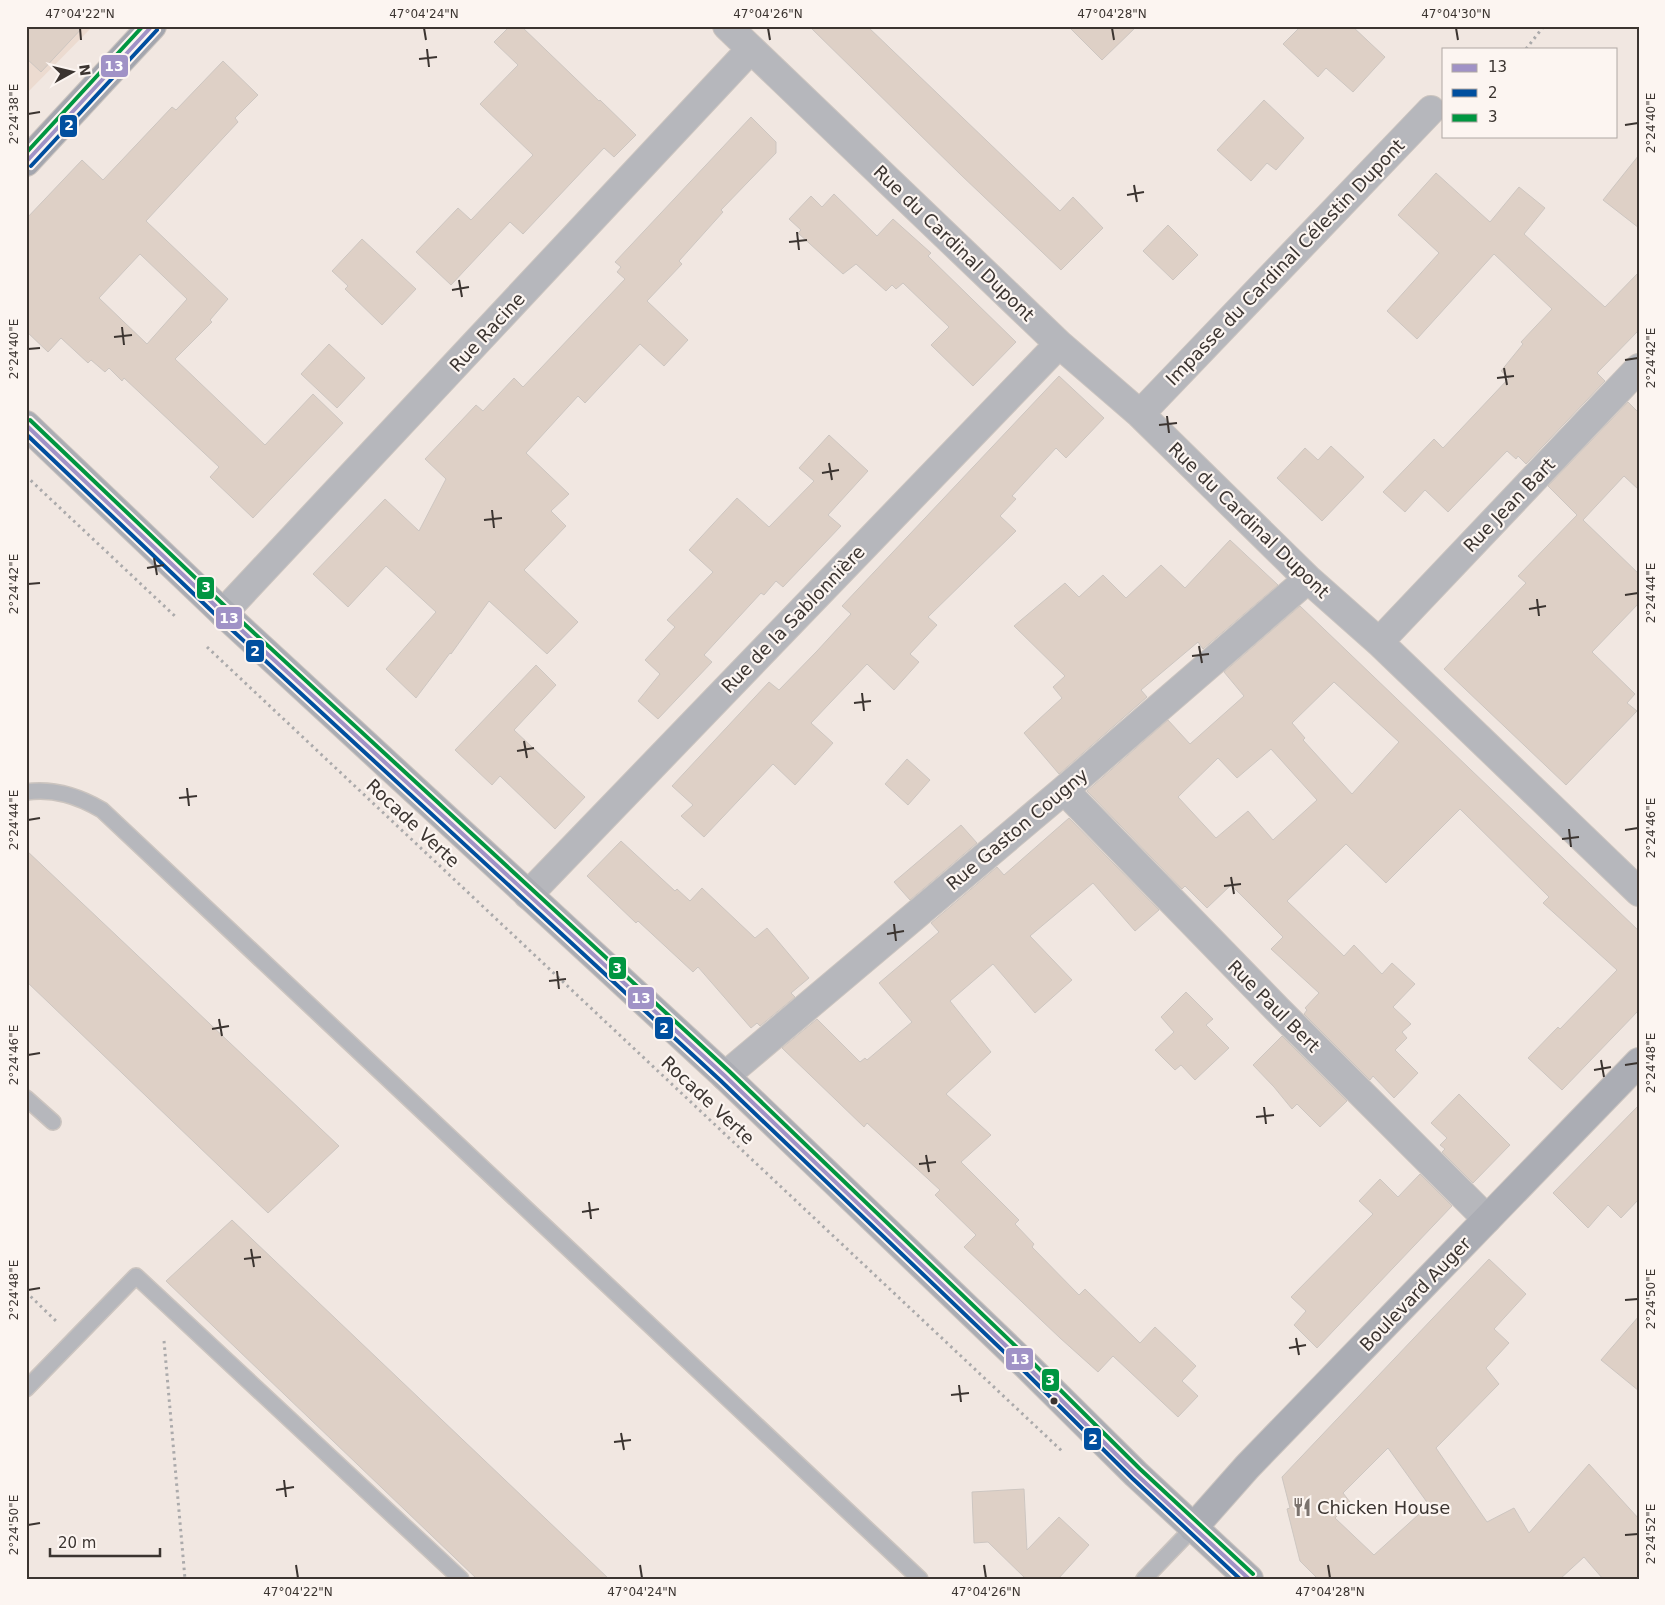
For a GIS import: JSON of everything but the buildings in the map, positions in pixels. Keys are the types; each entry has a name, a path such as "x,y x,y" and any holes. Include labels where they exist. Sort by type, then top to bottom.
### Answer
{"main road":[{"path":"26,162 152,26"},
{"path":"26,425 223,613 725,1076 1027,1366 1136,1474 1249,1579"},
{"name":"Boulevard Auger","path":"1193,1528 1254,1460 1639,1062"}],"street":[{"name":"Rue du Cardinal Dupont","path":"727,26 1059,344 1140,414 1308,579 1379,642 1639,892"},
{"name":"Rue Racine","path":"223,613 750,50"},
{"name":"Impasse du Cardinal Célestin Dupont","path":"1140,414 1431,110"},
{"name":"Rue de la Sablonnière","path":"528,895 1059,344"},
{"name":"Rue Jean Bart","path":"1379,642 1639,368"},
{"name":"Rue Gaston Cougny","path":"725,1076 1064,790 1308,579"},
{"name":"Rue Paul Bert","path":"1064,790 1277,1009 1487,1219"}],"lane":[{"path":"26,792 66,793 84,799 102,810 920,1579"},
{"path":"26,1098 53,1122"},
{"path":"26,1389 136,1276 461,1579"},
{"path":"1144,1579 1193,1528"}],"path":[{"path":"1527,48 1544,26"},
{"path":"26,476 177,619"},
{"name":"Rocade Verte","path":"206,646 1068,1457"},
{"path":"26,1292 75,1339"},
{"path":"160,1298 184,1579"}],"shaded area":[{"path":"26,26 93,26 26,94"}],"transit line":[{"name":"3","path":"26,153 143,26"},
{"name":"13","path":"26,162 152,26"},
{"name":"2","path":"31,166 157,30"},
{"name":"3","path":"30,420 227,608 729,1071 1031,1361 1140,1469 1253,1574"},
{"name":"13","path":"26,425 223,613 725,1076 1027,1366 1136,1474 1249,1579"},
{"name":"2","path":"26,434 219,618 721,1081 1023,1370 1132,1478 1240,1579"}],"place":[{"name":"Chicken House","path":"1302,1507"}]}
